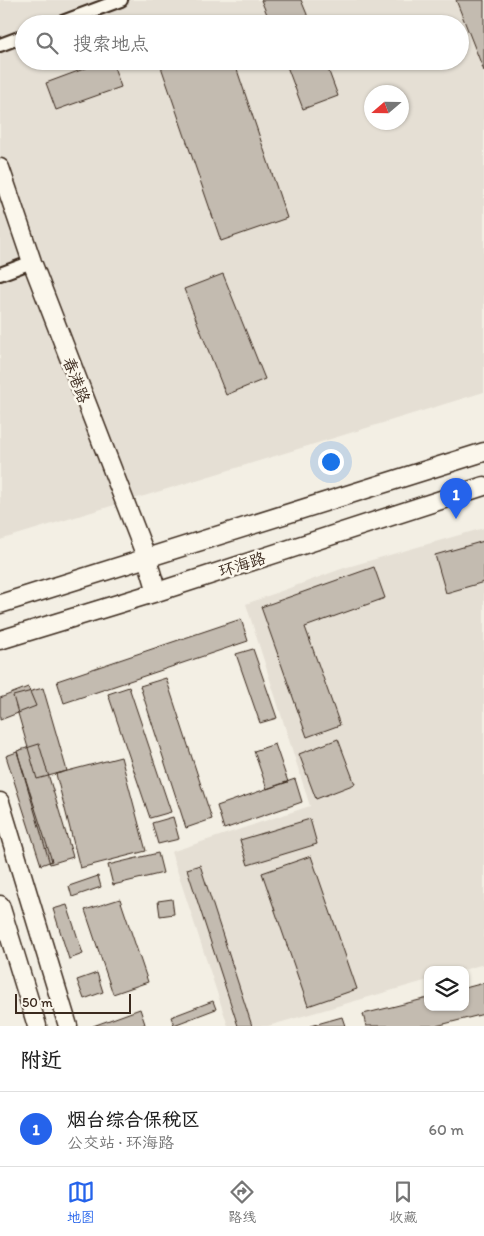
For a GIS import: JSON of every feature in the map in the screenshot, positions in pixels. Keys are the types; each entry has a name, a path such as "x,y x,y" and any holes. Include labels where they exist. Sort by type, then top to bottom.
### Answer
{"main road":[{"name":"春港路","path":"0,168 32,262 147,559 157,592"},
{"name":"环海路","path":"0,604 484,452"},
{"name":"环海路","path":"0,640 157,592 484,486"},
{"path":"0,802 68,1026"},
{"path":"0,906 37,1026"}],"street":[{"path":"81,15 120,0"},
{"path":"0,45 15,39"},
{"path":"0,274 32,262"}],"shaded area":[{"path":"0,0 484,0 484,392 0,540"},
{"path":"484,528 484,964 469,968 469,966 424,966 424,981 268,1026 228,1026 171,852 310,806 246,604 344,568"}],"building":[{"path":"261,0 301,0 307,15 267,15"},
{"path":"456,0 484,0 484,71 469,33 469,15 462,15"},
{"path":"81,70 115,70 121,87 56,110 46,83"},
{"path":"162,70 237,70 287,218 221,241"},
{"path":"288,70 328,70 338,96 303,109"},
{"path":"223,274 265,379 226,395 184,289"},
{"path":"484,541 484,582 446,593 435,555"},
{"path":"374,567 385,598 305,627 340,725 307,737 261,607"},
{"path":"241,619 248,641 64,703 57,681"},
{"path":"253,649 277,718 260,723 236,654"},
{"path":"166,678 212,819 186,828 140,686"},
{"path":"28,687 36,706 0,720 0,698"},
{"path":"129,687 171,812 150,818 108,694"},
{"path":"43,688 67,771 37,779 13,696"},
{"path":"338,739 355,784 316,799 299,754"},
{"path":"39,744 73,857 50,864 17,751"},
{"path":"275,744 288,782 267,789 254,751"},
{"path":"17,752 52,861 41,865 6,756"},
{"path":"121,757 146,851 80,868 56,774"},
{"path":"295,779 302,802 224,829 217,806"},
{"path":"173,817 179,839 158,844 152,823"},
{"path":"310,819 317,844 248,865 240,840"},
{"path":"158,853 163,873 113,885 108,865"},
{"path":"311,856 357,989 308,1006 262,873"},
{"path":"200,865 252,1026 238,1026 187,869"},
{"path":"98,876 101,887 72,897 69,886"},
{"path":"120,899 148,982 113,994 85,910"},
{"path":"172,899 174,914 160,916 158,901"},
{"path":"67,905 83,954 69,959 53,909"},
{"path":"97,973 103,992 84,999 77,980"},
{"path":"484,983 484,1014 436,1026 366,1026 363,1014 424,999 424,1011 469,1011 469,987"},
{"path":"213,1001 216,1009 174,1025 171,1017"},
{"path":"140,1009 145,1024 141,1026 93,1026"},
{"path":"342,1017 345,1026 310,1026"}],"place":[{"name":"烟台综合保税区","path":"456,519"}]}
